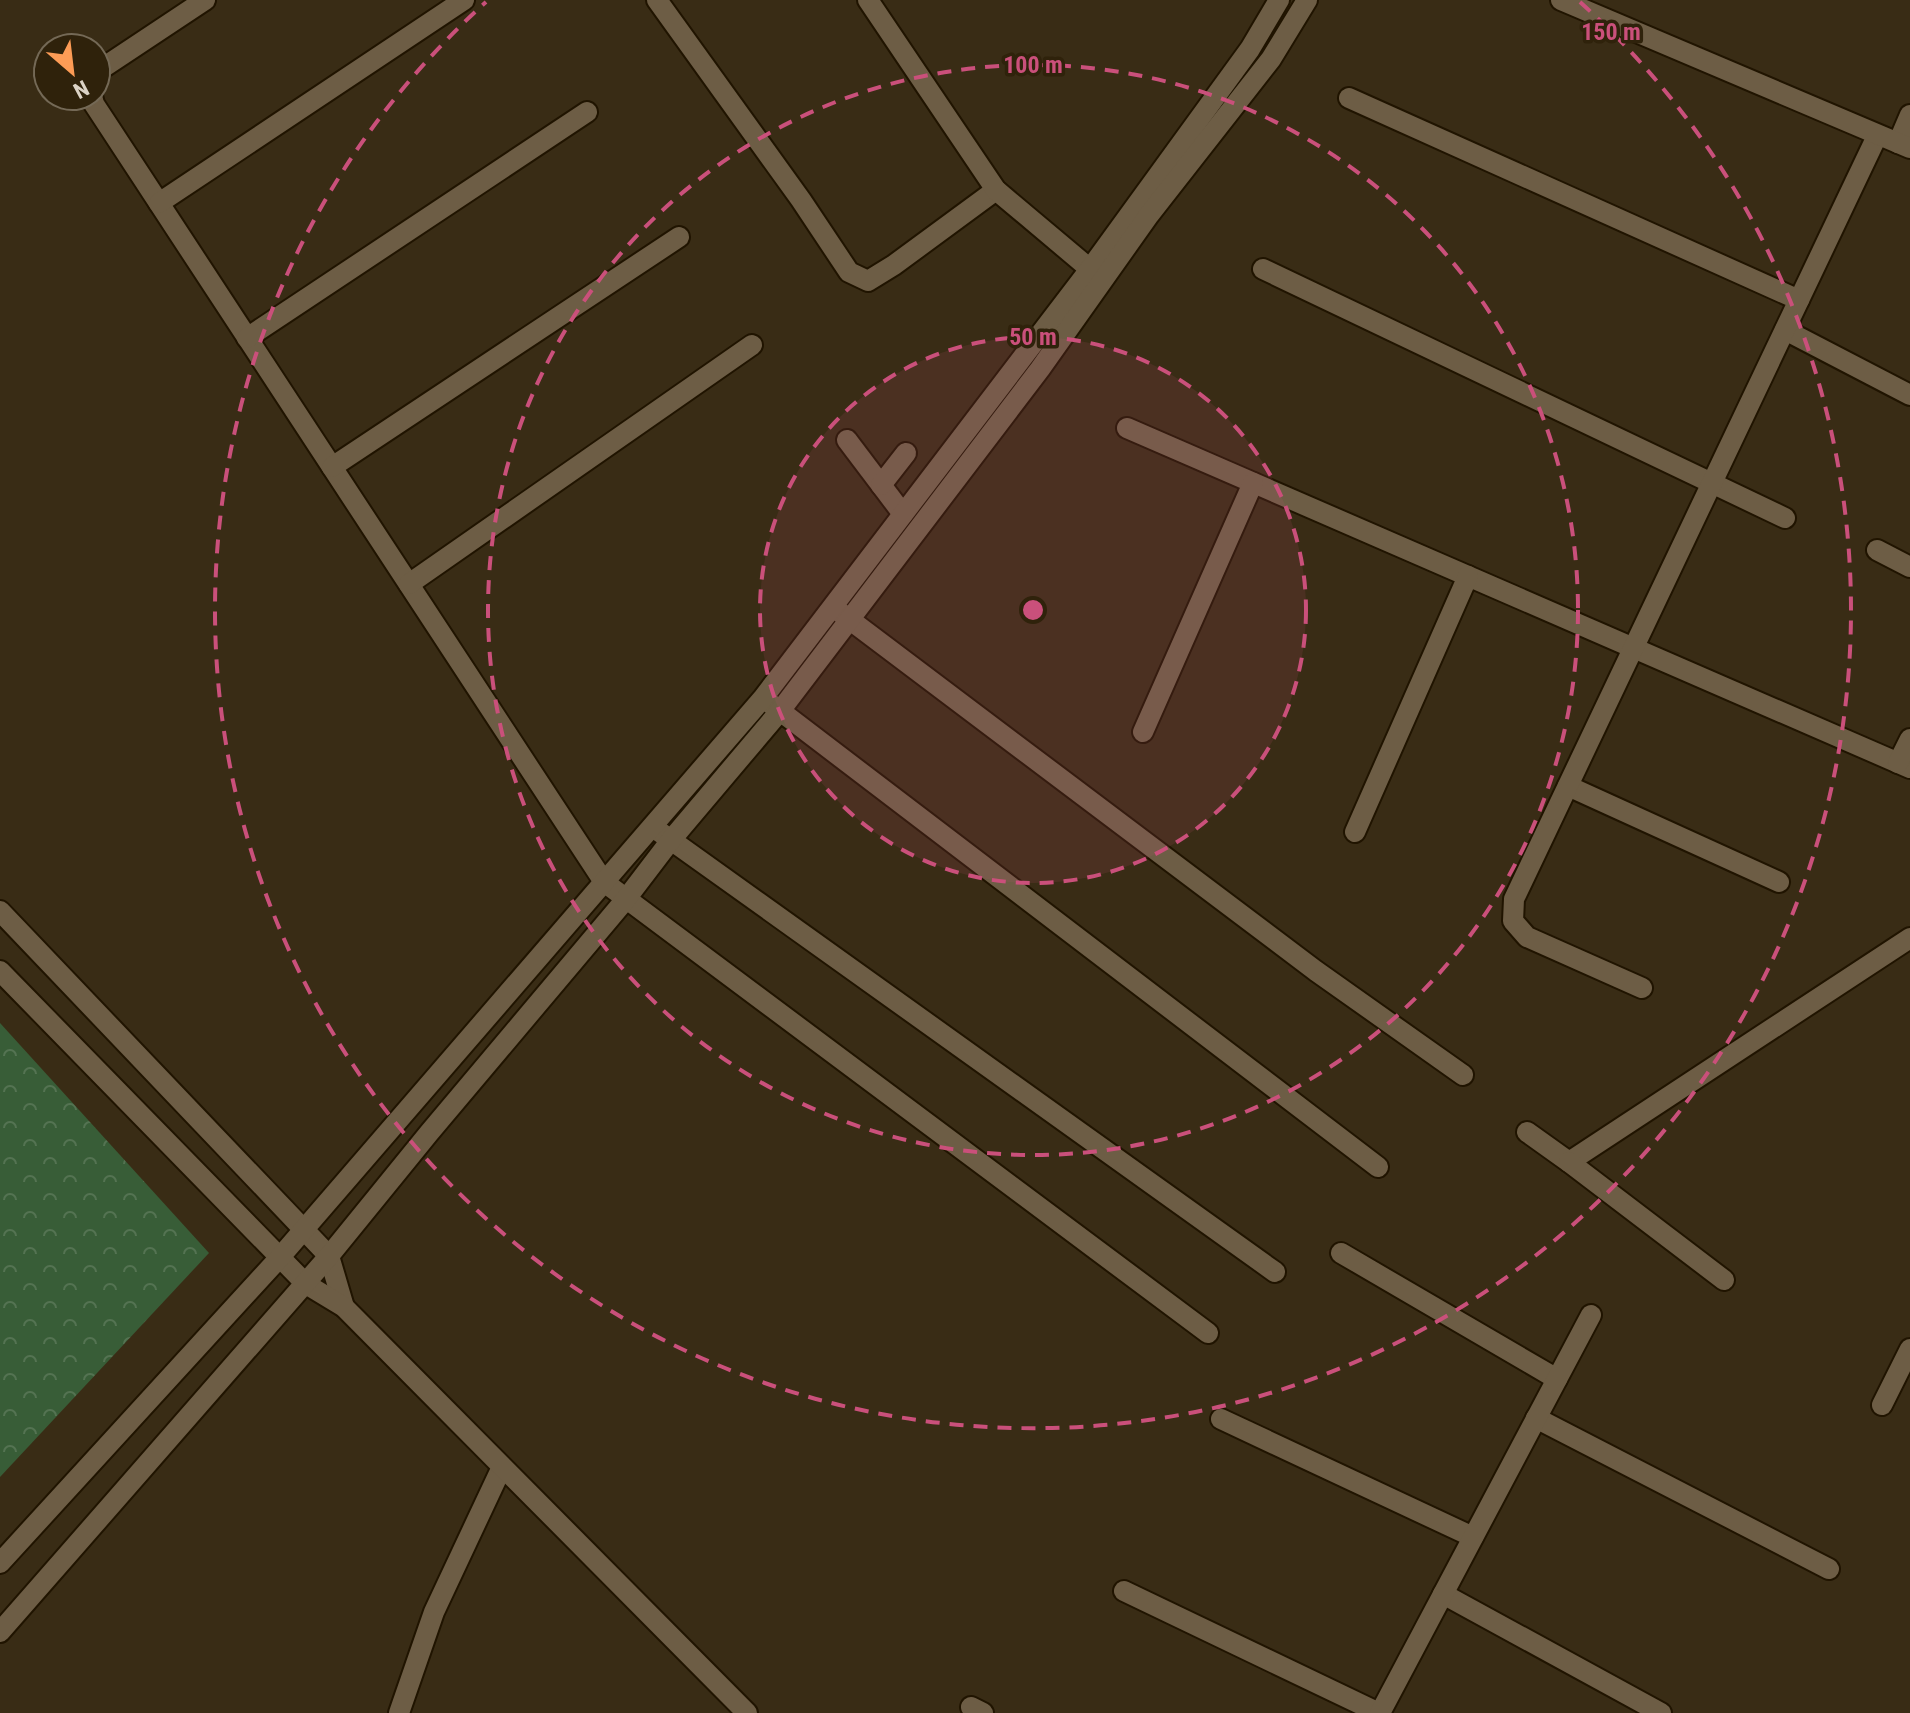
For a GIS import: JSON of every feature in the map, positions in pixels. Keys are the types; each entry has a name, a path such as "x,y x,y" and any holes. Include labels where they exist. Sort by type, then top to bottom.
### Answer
{"street":[{"path":"112,62 205,0"},
{"path":"159,203 464,0"},
{"path":"657,0 849,272 868,281 996,190"},
{"path":"868,0 996,190 1090,269"},
{"path":"0,1632 306,1284 780,711 851,620 1141,212 1250,49 1279,0"},
{"path":"0,1563 281,1256 763,698 903,514 1032,363 1090,269 1271,59 1307,0"},
{"path":"1561,0 1904,145 1910,115"},
{"path":"1349,98 1799,300"},
{"path":"99,112 604,882 1208,1333"},
{"path":"247,338 587,112"},
{"path":"1642,988 1527,937 1513,921 1514,899 1877,136"},
{"path":"332,467 679,237"},
{"path":"1263,269 1785,518"},
{"path":"1785,330 1910,395"},
{"path":"409,584 752,345"},
{"path":"1127,428 1904,766 1910,739"},
{"path":"847,440 903,514"},
{"path":"881,485 906,453"},
{"path":"1143,732 1253,483"},
{"path":"1877,550 1910,567"},
{"path":"1355,832 1468,576"},
{"path":"832,606 1316,971 1463,1075"},
{"path":"763,698 1378,1167"},
{"path":"1568,786 1779,882"},
{"path":"652,827 1275,1272"},
{"path":"0,911 329,1256 344,1307"},
{"path":"1569,1162 1910,938"},
{"path":"0,971 306,1284 344,1307 747,1713"},
{"path":"403,1112 429,1133"},
{"path":"1527,1132 1724,1280"},
{"path":"1341,1253 1557,1379"},
{"path":"1124,1591 1379,1713 1591,1315"},
{"path":"1882,1405 1910,1349"},
{"path":"1536,1418 1829,1569"},
{"path":"1221,1419 1473,1537"},
{"path":"399,1713 434,1612 502,1467"},
{"path":"1443,1594 1661,1713"}],"green space":[{"path":"0,1023 209,1253 0,1477"}]}
